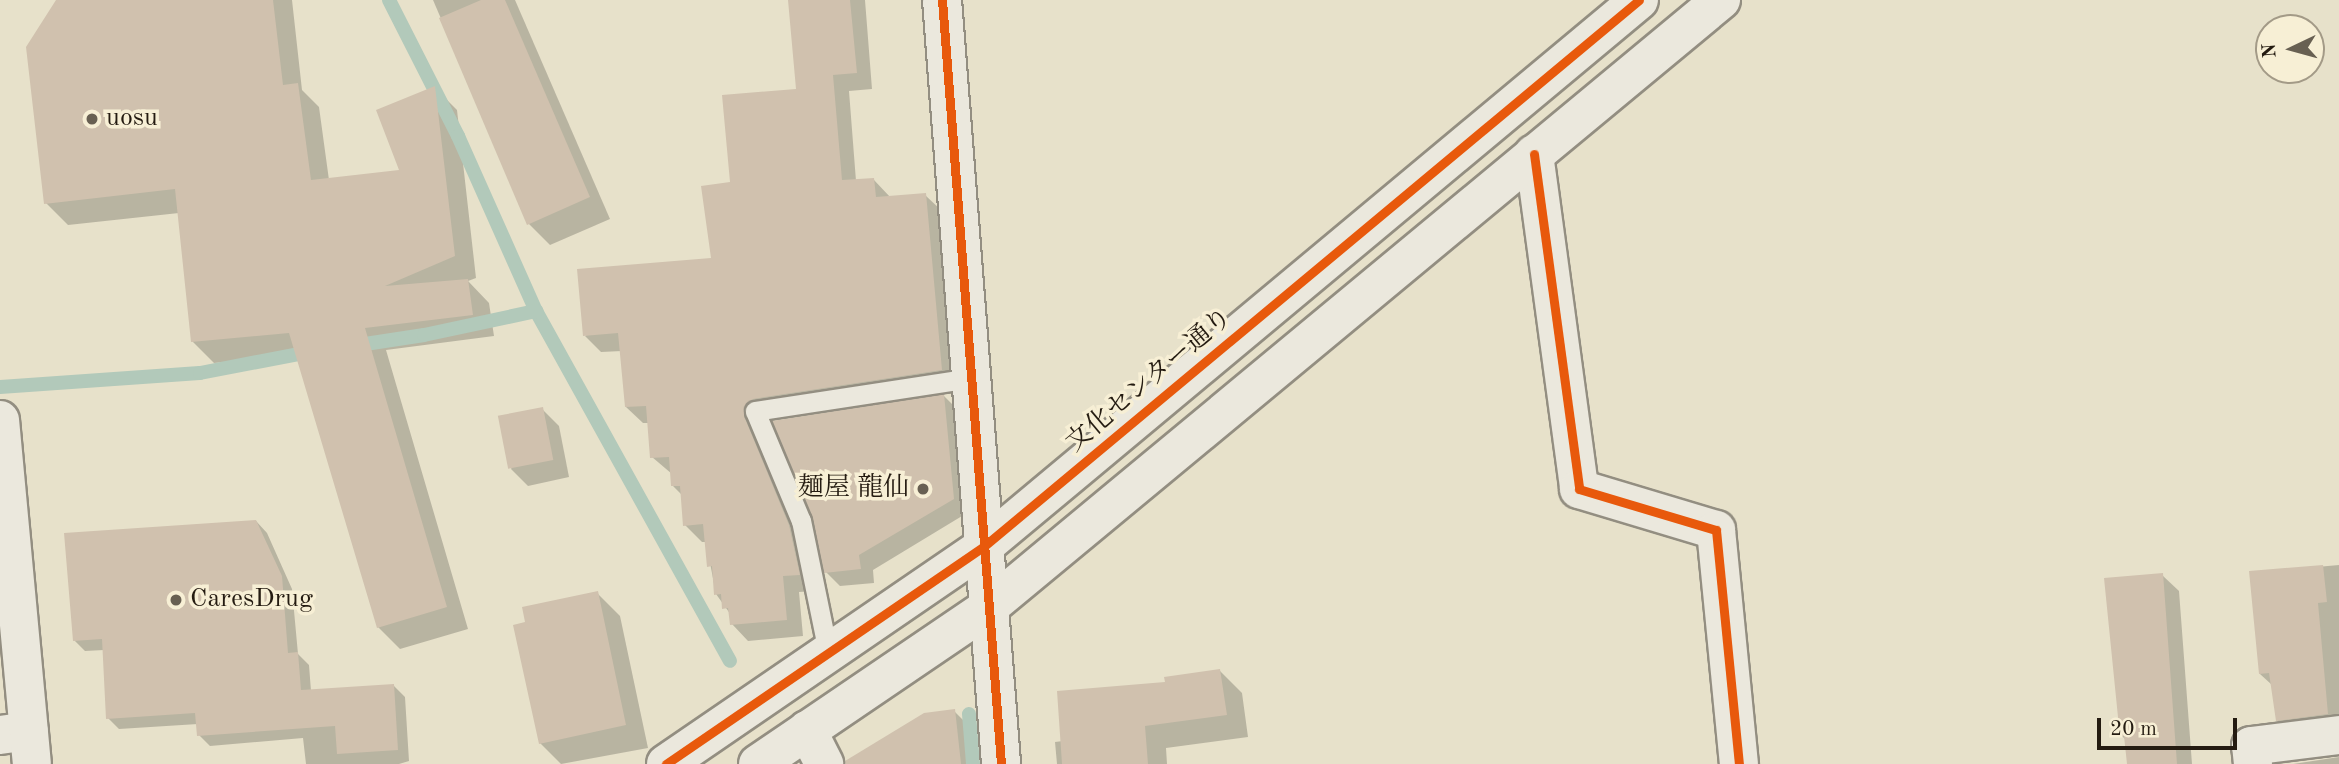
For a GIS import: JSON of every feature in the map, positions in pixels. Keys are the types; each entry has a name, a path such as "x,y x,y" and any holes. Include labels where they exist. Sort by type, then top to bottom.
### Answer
{"street":[{"path":"942,0 1001,764"},
{"name":"文化センター通り","path":"666,764 984,547 1639,0"},
{"path":"758,764 989,607 1721,0"},
{"path":"1534,154 1579,489 1716,530 1739,764"},
{"path":"0,420 20,743"},
{"path":"807,730 824,764"},
{"path":"2253,764 2251,746 2339,735"}],"lane":[{"path":"828,652 801,521 755,411 970,378"}],"building":[{"path":"56,0 273,0 283,85 298,83 311,180 399,170 376,110 435,86 455,256 385,286 468,279 473,315 365,328 447,607 377,628 289,333 191,342 175,189 44,204 26,47"},
{"path":"481,0 505,0 590,197 527,225 439,18"},
{"path":"788,0 850,0 857,73 833,75 842,180 874,178 876,197 926,193 942,370 753,399 746,403 744,416 789,525 800,575 783,576 787,620 730,625 728,608 722,609 721,594 714,595 712,566 707,567 703,524 683,526 680,486 671,486 669,457 650,458 646,406 625,407 618,333 583,336 577,269 711,258 701,186 730,182 722,95 796,89"},
{"path":"944,394 954,499 859,555 861,569 824,573 812,517 772,421"},
{"path":"543,407 553,460 508,469 498,416"},
{"path":"256,520 282,576 288,653 298,652 301,690 394,684 398,750 337,754 335,726 197,736 195,713 106,719 102,639 73,641 64,533"},
{"path":"2323,565 2327,602 2318,603 2328,714 2276,721 2269,673 2259,674 2249,571"},
{"path":"2163,573 2177,764 2127,764 2124,736 2120,737 2104,578"},
{"path":"598,591 626,725 539,744 513,625 525,622 522,607"},
{"path":"1220,669 1227,715 1145,726 1148,764 1062,764 1057,691 1165,682 1164,677"},
{"path":"955,709 961,764 846,764 845,761 924,713"}],"waterway":[{"path":"389,0 458,136 536,311 730,661"},
{"path":"352,346 424,335 536,311"},
{"path":"0,387 200,373 314,351"},
{"path":"969,714 973,764"}],"cycle path":[{"path":"942,0 1001,764"},
{"path":"666,764 983,547 1639,0"},
{"path":"1534,154 1579,489 1716,530 1739,764"}],"place":[{"name":"uosu","path":"92,119"},
{"name":"麺屋 龍仙","path":"923,489"},
{"name":"CaresDrug","path":"176,600"}]}
